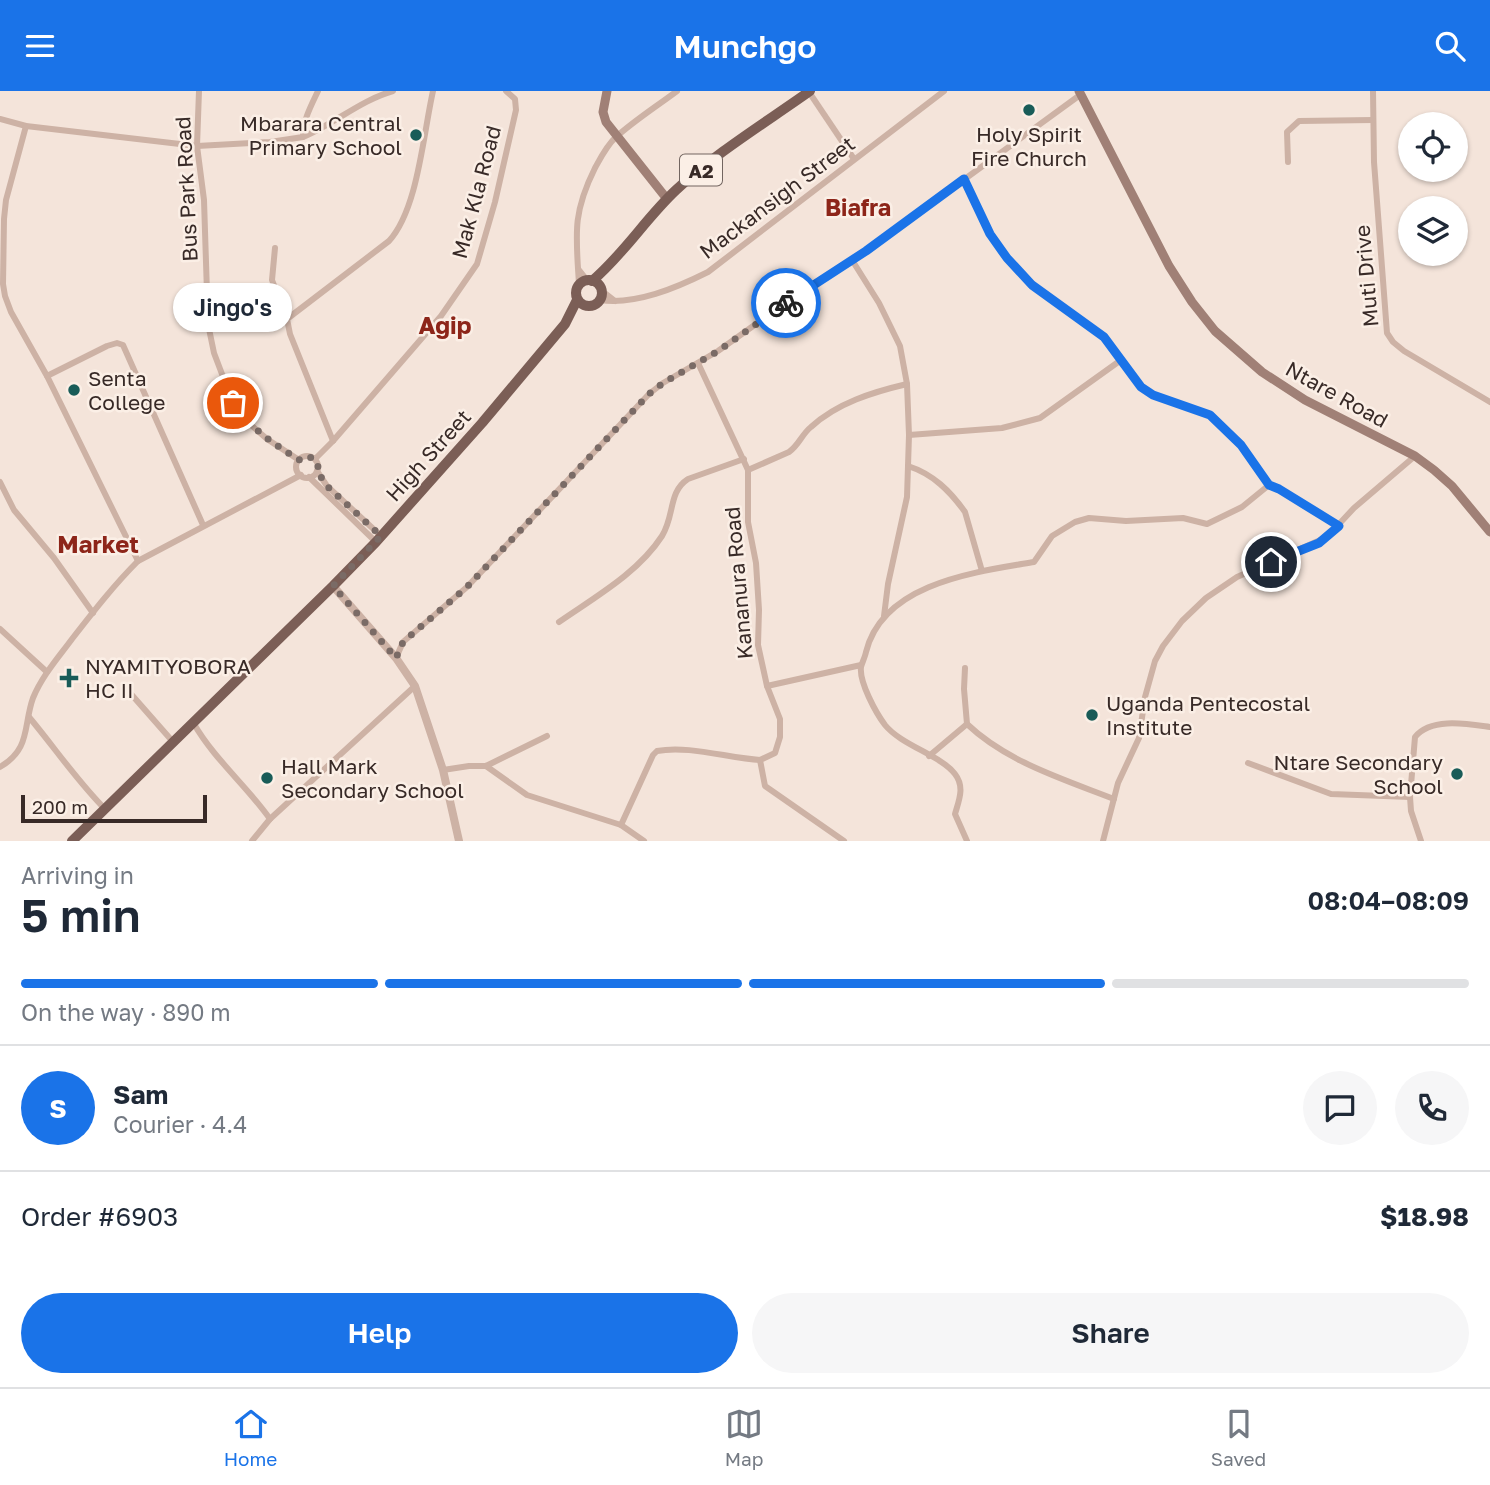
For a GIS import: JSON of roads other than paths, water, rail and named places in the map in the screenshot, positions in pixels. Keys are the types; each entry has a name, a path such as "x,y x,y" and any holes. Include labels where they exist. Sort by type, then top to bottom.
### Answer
{"main road":[{"path":"607,91 604,117 667,199"},
{"name":"A2","path":"590,306 593,287 667,199 743,137 810,91"},
{"name":"Ntare Road","path":"1079,93 1170,266 1214,331 1262,372 1305,400 1415,456 1452,486 1490,532"},
{"name":"A2","path":"577,300 575,292 593,287"},
{"path":"577,300 590,306"},
{"name":"High Street","path":"72,841 194,724 378,539 482,423 565,324 577,300"},
{"name":"High Street","path":"565,324 590,306"}],"street":[{"name":"Bus Park Road","path":"199,91 197,146 204,200 208,324 214,353 233,403 243,418 267,439 299,460"},
{"path":"303,137 303,122 310,113 318,91"},
{"path":"0,119 26,126 197,146 270,142 303,137 324,128 357,107 393,91"},
{"path":"287,319 389,241 400,228 411,202 433,91"},
{"name":"Mak Kla Road","path":"315,459 441,316 477,264 495,202 516,110 515,99 506,91"},
{"path":"593,287 578,268 577,226 583,193 599,160 617,137 677,91"},
{"path":"810,91 854,159"},
{"name":"Mackansigh Street","path":"593,287 617,302 670,288 708,272 944,91"},
{"name":"Muti Drive","path":"1373,91 1387,334 1404,351 1490,402"},
{"path":"396,658 403,642 467,587 649,394 718,351 801,292 852,260 1079,93"},
{"path":"1288,162 1287,132 1299,121 1373,120"},
{"path":"26,126 6,200 2,240 3,284 11,312 47,376 138,561"},
{"path":"964,179 990,234 1007,258 1032,285 1104,337 1141,387 1153,395 1210,415 1241,445 1269,485 1339,526"},
{"path":"275,249 272,279 290,334 333,441"},
{"path":"852,260 880,303 900,346 907,384 907,497 888,585 884,618"},
{"path":"47,376 107,346 117,343 123,345 203,525"},
{"path":"909,435 1002,429 1040,418 1121,360"},
{"name":"Kananura Road","path":"698,363 748,470 748,522 756,563 759,610 758,645 767,686 780,719 780,737 775,753 760,760"},
{"path":"748,470 795,448 808,429 828,414 871,393 907,384"},
{"path":"301,475 297,468 299,460 306,456 315,459 317,471 327,486 378,539"},
{"path":"1103,841 1123,771 1139,738 1145,697 1155,661 1182,621 1206,599 1237,577 1319,543 1339,526 1354,508 1415,456"},
{"path":"559,622 624,576 643,559 668,526 674,493 680,484 744,459"},
{"path":"908,466 934,477 965,512 982,571"},
{"path":"309,477 317,471"},
{"path":"0,767 18,752 26,737 35,693 47,672 119,580 138,561 301,475 309,477 378,539"},
{"path":"0,482 14,510 54,558 93,613"},
{"path":"967,841 955,814 961,792 954,772 887,727 873,708 861,666 874,632 884,618 905,598 928,588 982,571 1034,562 1052,535 1075,522 1089,519 1126,521 1184,518 1206,524 1242,507 1269,485"},
{"path":"333,586 396,658 415,686 443,770 458,841"},
{"path":"0,629 47,672"},
{"path":"767,686 861,666"},
{"path":"965,668 967,724 985,741 1114,799"},
{"path":"252,841 270,819 415,686"},
{"path":"131,694 174,743"},
{"path":"29,717 58,751 83,787 106,810"},
{"path":"194,724 214,755 246,787 270,819"},
{"path":"929,756 967,724"},
{"path":"1420,841 1411,811 1410,797 1413,743 1420,730 1447,724 1490,727"},
{"path":"443,770 486,766 547,736"},
{"path":"621,825 657,751 715,753 760,760 765,786 844,841"},
{"path":"1248,763 1331,794 1410,797"},
{"path":"486,766 527,795 621,825 644,841"}],"place":[{"name":"Holy Spirit Fire Church","path":"1029,110"},
{"name":"Mbarara Central Primary School","path":"416,135"},
{"name":"Senta College","path":"74,390"},
{"name":"Jingo's","path":"233,403"},
{"name":"NYAMITYOBORA HC II","path":"69,678"},
{"name":"Uganda Pentecostal Institute","path":"1092,715"},
{"name":"Ntare Secondary School","path":"1457,774"},
{"name":"Hall Mark Secondary School","path":"267,778"}],"district":[{"name":"Biafra","path":"858,207"},
{"name":"Agip","path":"445,324"},
{"name":"Market","path":"98,543"}]}
